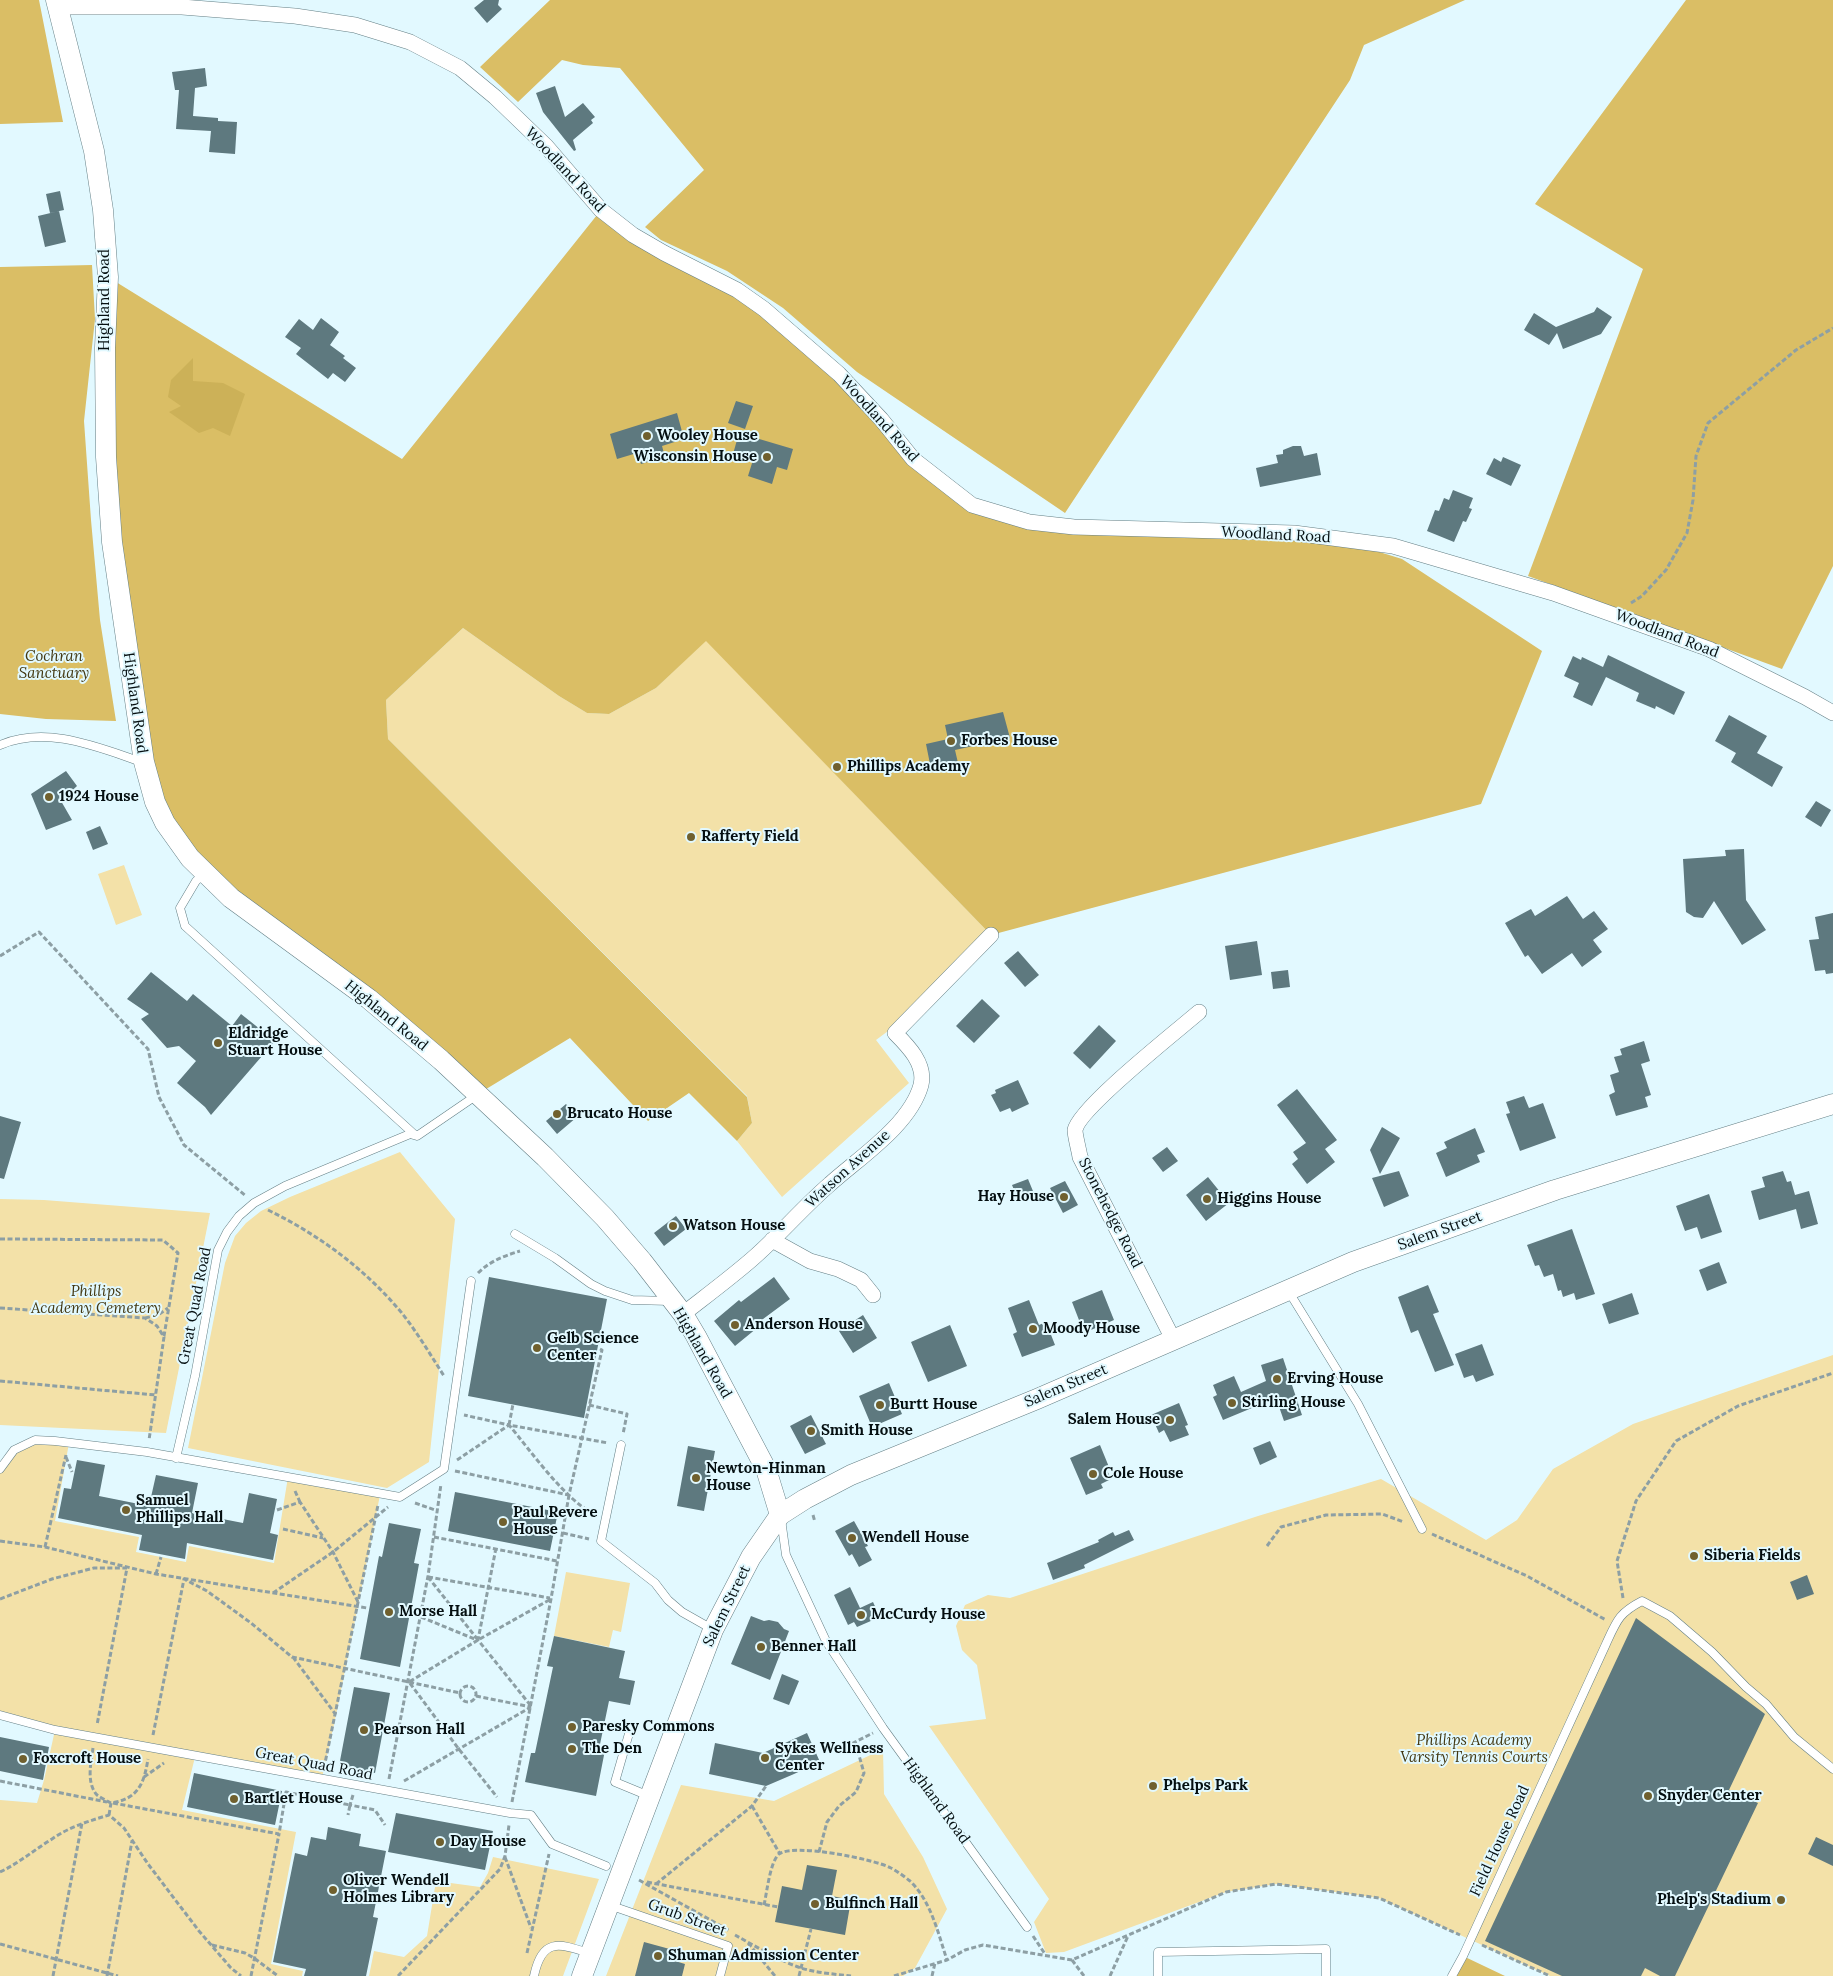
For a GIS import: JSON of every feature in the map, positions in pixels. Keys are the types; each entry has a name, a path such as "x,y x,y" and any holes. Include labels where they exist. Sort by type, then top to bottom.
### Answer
{"street":[{"name":"Woodland Road","path":"56,4 182,6 295,16 355,24 410,42 460,68 495,97 546,146 601,210 633,235 664,254 737,290 764,309 840,374 881,419 912,459 972,505 1029,522 1065,526 1294,533 1393,546 1553,593 1709,649 1833,713"},
{"name":"Highland Road","path":"56,4 94,151 103,210 108,277 105,348 106,457 112,532 144,762 155,802 165,823 190,858 231,898 369,999 478,1094 545,1157 605,1218 642,1261 677,1308 716,1372 748,1438 766,1469 780,1515"},
{"name":"Watson Avenue","path":"677,1308 751,1260 829,1184 884,1139 912,1106 921,1083 920,1065 908,1045 895,1033 991,935"},
{"name":"Stonehedge Road","path":"1174,1341 1080,1157 1075,1132 1078,1122 1102,1095 1199,1012"},
{"name":"Salem Street","path":"582,1976 713,1630 750,1558 780,1515 805,1499 851,1475 1174,1341 1353,1262 1555,1190 1833,1104"},
{"path":"772,1240 810,1261 838,1269 861,1280 874,1295"}],"lane":[{"path":"0,745 8,742 50,736 82,742 144,762"},
{"path":"205,872 196,881 180,908 185,926 417,1136"},
{"name":"Great Quad Road","path":"176,1458 195,1376 218,1250 227,1232 239,1216 254,1202 329,1166 410,1134 417,1136 478,1094"},
{"path":"515,1234 591,1284 618,1297 677,1308"},
{"path":"0,1469 14,1450 35,1440 147,1452 400,1498 444,1469 471,1281"},
{"path":"1288,1290 1358,1404 1422,1529"},
{"path":"621,1445 602,1541 655,1583 668,1600 682,1612 713,1630"},
{"name":"Highland Road","path":"780,1515 786,1555 826,1641 883,1728 1027,1927"},
{"path":"1626,1610 1642,1601 1670,1616 1712,1652 1746,1687 1766,1704 1794,1737 1833,1768"},
{"name":"Field House Road","path":"1452,1976 1615,1625 1626,1610"},
{"name":"Great Quad Road","path":"0,1715 55,1730 179,1754 322,1778 387,1792 531,1815 552,1844"},
{"path":"630,1730 615,1782 650,1797"},
{"path":"552,1844 606,1866"},
{"name":"Grub Street","path":"609,1906 728,1946 720,1976"},
{"path":"534,1976 540,1955 550,1947 562,1946 591,1954"},
{"path":"1158,1976 1158,1952 1326,1949 1326,1976"}],"path":[{"path":"1614,614 1642,596 1666,570 1687,533 1693,500 1696,456 1708,423 1796,350 1833,328"},
{"path":"0,956 39,932 148,1050 159,1097 184,1145 254,1202 293,1222 361,1269 383,1292 418,1335 449,1384 451,1412 582,1439 621,1445 627,1414 589,1405"},
{"path":"0,1239 163,1240 178,1253 147,1452"},
{"path":"471,1281 485,1266 499,1258 535,1246"},
{"path":"0,1308 144,1318 158,1316 169,1308"},
{"path":"144,1318 157,1326 164,1337"},
{"path":"398,1976 500,1869 505,1856 510,1813 569,1495 602,1350 600,1349"},
{"path":"1626,1610 1617,1561 1636,1501 1676,1441 1738,1406 1833,1373"},
{"path":"0,1381 156,1395"},
{"path":"387,1792 428,1576 444,1469 510,1425 513,1404"},
{"path":"510,1425 569,1495 585,1509 606,1519"},
{"path":"45,1547 69,1443"},
{"path":"66,1457 72,1472"},
{"path":"444,1469 569,1495"},
{"path":"322,1778 380,1495"},
{"path":"272,1593 333,1552 400,1498 438,1511"},
{"path":"277,1510 300,1502 333,1552 358,1604"},
{"path":"1267,1546 1282,1527 1326,1515 1382,1514 1422,1529 1527,1576 1615,1625"},
{"path":"812,1515 816,1522"},
{"path":"283,1529 324,1538"},
{"path":"562,1533 602,1541"},
{"path":"434,1536 557,1561"},
{"path":"0,1541 45,1547 156,1574 272,1593 358,1604 367,1608"},
{"path":"478,1640 496,1548"},
{"path":"156,1574 161,1557"},
{"path":"0,1599 52,1579 94,1568 127,1568"},
{"path":"127,1568 90,1768 91,1782 97,1794 111,1803 126,1801 135,1793 144,1777 184,1579"},
{"path":"428,1576 551,1599"},
{"path":"428,1576 531,1707"},
{"path":"184,1579 207,1591 251,1623 292,1657 336,1715"},
{"path":"409,1682 551,1599"},
{"path":"420,1616 478,1640"},
{"path":"292,1657 345,1670 460,1693"},
{"path":"409,1682 510,1813"},
{"path":"470,1686 475,1690 476,1696 473,1701 466,1702 461,1699 460,1693 464,1688 470,1686"},
{"path":"476,1696 531,1707"},
{"path":"387,1792 458,1748 531,1707"},
{"path":"831,1751 883,1728"},
{"path":"819,1852 827,1822 839,1806 856,1792 864,1773 855,1741"},
{"path":"144,1777 179,1754"},
{"path":"0,1781 279,1834"},
{"path":"348,1815 355,1785"},
{"path":"656,1884 752,1806 766,1786"},
{"path":"250,1976 286,1792 375,1810 385,1825"},
{"path":"109,1815 111,1803"},
{"path":"752,1806 780,1854"},
{"path":"0,1872 11,1867 53,1837 82,1823 109,1815"},
{"path":"109,1815 124,1828 173,1898 211,1944 241,1976"},
{"path":"52,1976 82,1823"},
{"path":"108,1975 132,1841"},
{"path":"526,1957 552,1844"},
{"path":"764,1905 773,1865 780,1854 784,1852 799,1849 871,1861 892,1868 910,1882 924,1898 947,1960"},
{"path":"505,1856 531,1930"},
{"path":"639,1880 778,1908"},
{"path":"644,1881 748,1943 801,1968 831,1975 851,1976"},
{"path":"894,1976 935,1962 947,1960 964,1950 983,1945 1072,1960 1226,1892 1276,1884 1380,1898 1550,1976"},
{"path":"1027,1927 1045,1955"},
{"path":"799,1976 810,1929"},
{"path":"1110,1976 1129,1935"},
{"path":"748,1943 775,1976"},
{"path":"0,1944 108,1975 118,1976"},
{"path":"211,1944 229,1948 254,1958 278,1976"},
{"path":"1072,1960 1084,1976"},
{"path":"932,1976 935,1962"}],"green space":[{"path":"0,0 39,0 63,122 0,124"},
{"path":"550,0 1465,0 1364,45 1350,80 1065,513 857,372 783,308 727,271 661,240 645,227 704,170 620,68 583,65 562,60 518,102 480,67"},
{"path":"1686,0 1833,0 1833,566 1782,669 1528,576 1643,269 1535,204"},
{"path":"601,210 779,321 913,459 972,505 1029,522 1331,537 1402,559 1542,651 1481,804 991,935 706,641 656,688 609,714 587,713 559,696 463,628 386,700 388,739 747,1097 752,1123 737,1141 689,1093 648,1121 570,1038 478,1094 298,948 165,823 112,542 108,277 402,459"},
{"name":"Cochran Sanctuary","path":"92,265 95,319 84,421 100,620 116,721 46,719 0,714 0,267"},
{"name":"Rafferty Field","path":"463,628 559,696 587,713 609,714 656,688 706,640 991,935 919,1008 876,1040 909,1083 782,1197 737,1141 752,1123 747,1096 388,739 386,700"},
{"path":"124,865 142,915 116,925 98,874"},
{"path":"400,1152 455,1219 429,1462 387,1488 188,1448 225,1263 235,1236 246,1223 261,1211 290,1197"},
{"name":"Phillips Academy Cemetery","path":"0,1199 44,1200 210,1213 166,1433 0,1425"},
{"name":"Phillips Academy Varsity Tennis Courts","path":"1833,1355 1833,1976 1550,1976 1379,1898 1276,1884 1226,1892 1064,1952 1046,1953 1034,1922 1049,1899 929,1726 986,1719 977,1665 962,1650 956,1626 965,1605 988,1595 1010,1598 1258,1516 1381,1479 1486,1540 1517,1520 1553,1469 1633,1424"},
{"path":"35,1440 69,1443 55,1521 139,1537 136,1552 186,1562 189,1546 274,1563 288,1477 380,1495 322,1778 195,1757 182,1810 296,1832 271,1964 303,1971 302,1976 0,1976 0,1800 37,1803 55,1730 0,1715 0,1469 14,1450"},
{"path":"566,1572 630,1583 621,1632 613,1630 609,1647 554,1636"},
{"path":"883,1749 884,1794 923,1857 947,1909 915,1968 903,1976 606,1976 681,1785 774,1801"},
{"path":"493,1857 599,1879 563,1976 369,1976 374,1951 404,1957 427,1936 436,1881 480,1887 488,1873"},
{"path":"1463,1956 1505,1976 1452,1976"}],"shaded area":[{"path":"193,358 193,381 223,383 245,394 230,436 213,428 199,433 169,412 181,406 168,397 171,380"}],"building":[{"path":"484,0 499,0 498,5 502,9 487,23 474,8"},
{"path":"205,68 207,86 195,88 193,116 218,118 218,121 237,122 235,154 209,152 211,131 176,129 179,90 175,90 172,72"},
{"path":"555,86 565,117 583,103 595,117 591,120 593,123 573,140 576,150 574,151 543,112 536,93"},
{"path":"60,191 64,210 50,213 46,194"},
{"path":"59,211 66,242 45,247 38,216"},
{"path":"1597,307 1612,317 1601,334 1563,349 1557,333 1549,345 1524,330 1534,313 1556,327 1594,312"},
{"path":"321,318 339,332 330,345 345,356 343,358 356,368 345,382 333,373 328,379 296,354 301,348 285,337 299,319 313,330"},
{"path":"736,401 753,406 745,429 728,423"},
{"name":"Wooley House","path":"677,413 684,439 662,446 665,457 641,464 637,453 617,459 610,434"},
{"name":"Wisconsin House","path":"739,433 793,449 787,470 777,467 772,484 748,476 753,460 733,454"},
{"path":"1293,446 1301,446 1304,456 1317,453 1321,475 1260,487 1256,468 1278,463 1276,455 1283,454 1283,450"},
{"path":"1503,457 1521,465 1511,486 1486,474 1494,458 1501,462"},
{"path":"1453,490 1473,498 1469,508 1472,509 1466,522 1463,521 1454,542 1427,531 1435,510 1439,511 1444,498 1449,500"},
{"path":"1608,655 1685,692 1674,715 1656,706 1655,709 1636,701 1639,693 1606,677 1592,706 1573,697 1579,683 1564,676 1573,656 1581,660 1582,657 1603,667"},
{"name":"Forbes House","path":"1003,712 1010,738 955,750 958,763 931,769 926,744 948,739 945,725"},
{"path":"1729,715 1767,736 1757,753 1783,767 1772,787 1731,762 1736,753 1715,741"},
{"name":"1924 House","path":"66,771 77,786 61,801 72,820 46,830 31,794"},
{"path":"1816,801 1831,810 1821,827 1805,817"},
{"path":"100,826 108,844 93,850 86,832"},
{"path":"1744,849 1746,900 1766,930 1742,945 1714,901 1703,918 1694,917 1686,912 1683,859 1726,856 1725,850"},
{"path":"1567,896 1583,919 1594,911 1608,929 1593,940 1602,952 1582,967 1572,953 1542,974 1528,955 1525,957 1505,923 1531,909 1535,916"},
{"path":"1833,913 1833,973 1826,974 1825,970 1815,971 1809,940 1819,939 1815,917"},
{"path":"1257,941 1262,975 1230,980 1225,946"},
{"path":"1018,951 1039,975 1025,987 1004,963"},
{"path":"1288,970 1290,987 1273,989 1271,972"},
{"name":"Eldridge Stuart House","path":"151,972 187,1001 193,994 232,1026 241,1014 275,1041 211,1115 205,1107 177,1083 196,1061 179,1046 167,1048 141,1019 149,1014 127,999"},
{"path":"982,999 1000,1016 974,1043 956,1026"},
{"path":"1099,1025 1116,1041 1090,1069 1073,1053"},
{"path":"1644,1041 1650,1061 1641,1064 1651,1095 1645,1097 1648,1107 1616,1116 1609,1095 1615,1092 1610,1075 1619,1072 1614,1057 1622,1055 1620,1049"},
{"path":"1018,1080 1029,1104 1012,1112 1010,1108 1000,1112 991,1095 996,1093 995,1090"},
{"path":"1297,1089 1337,1140 1325,1149 1335,1162 1307,1184 1292,1164 1298,1159 1293,1152 1306,1143 1277,1105"},
{"path":"1524,1096 1529,1108 1543,1103 1556,1138 1520,1151 1506,1114 1510,1113 1506,1102"},
{"path":"566,1104 577,1117 557,1134 546,1121"},
{"path":"0,1116 21,1122 4,1179 0,1178"},
{"path":"1382,1127 1400,1138 1380,1174 1370,1150"},
{"path":"1475,1128 1485,1152 1477,1155 1480,1162 1446,1177 1436,1153 1447,1148 1444,1142"},
{"path":"1167,1147 1178,1161 1163,1172 1152,1158"},
{"path":"1399,1171 1409,1196 1384,1207 1372,1178"},
{"path":"1783,1171 1787,1182 1791,1181 1795,1195 1809,1191 1818,1224 1801,1229 1796,1209 1759,1220 1751,1191 1765,1187 1762,1177"},
{"name":"Higgins House","path":"1208,1177 1229,1203 1206,1221 1186,1195"},
{"path":"1028,1179 1035,1196 1019,1202 1012,1185"},
{"name":"Hay House","path":"1065,1181 1078,1205 1063,1213 1050,1188"},
{"path":"1709,1194 1722,1232 1701,1239 1697,1227 1685,1231 1676,1206"},
{"name":"Watson House","path":"676,1216 686,1229 664,1246 654,1233"},
{"path":"1572,1229 1595,1294 1576,1300 1574,1293 1563,1297 1561,1290 1558,1291 1553,1274 1544,1277 1539,1265 1535,1266 1527,1245"},
{"path":"1719,1262 1727,1283 1707,1291 1699,1270"},
{"name":"Gelb Science Center","path":"489,1277 607,1299 584,1418 468,1396"},
{"path":"774,1277 790,1299 755,1325 757,1328 735,1346 714,1321 739,1300 741,1302"},
{"path":"1428,1285 1439,1312 1433,1314 1454,1365 1435,1372 1418,1330 1411,1333 1398,1297"},
{"path":"1102,1290 1114,1320 1084,1333 1072,1302"},
{"path":"1632,1293 1639,1314 1609,1324 1602,1304"},
{"name":"Moody House","path":"1029,1300 1039,1325 1046,1322 1055,1345 1022,1357 1013,1334 1017,1332 1008,1308"},
{"path":"863,1315 877,1338 853,1353 839,1331"},
{"path":"950,1325 967,1366 928,1382 911,1342"},
{"path":"1482,1344 1494,1375 1476,1382 1473,1375 1464,1378 1455,1354"},
{"path":"1283,1358 1302,1415 1284,1421 1276,1398 1223,1420 1213,1397 1217,1395 1213,1385 1234,1376 1241,1392 1266,1381 1261,1365"},
{"name":"Burtt House","path":"889,1383 902,1414 872,1427 859,1396"},
{"name":"Salem House","path":"1179,1403 1188,1425 1185,1426 1189,1435 1170,1442 1164,1430 1159,1433 1151,1415"},
{"name":"Smith House","path":"811,1415 826,1444 805,1454 790,1426"},
{"path":"1270,1441 1277,1457 1260,1465 1253,1448"},
{"name":"Cole House","path":"1100,1445 1109,1467 1106,1468 1111,1479 1101,1484 1103,1488 1086,1495 1070,1458"},
{"name":"Newton-Hinman House","path":"688,1446 715,1451 704,1511 677,1506"},
{"name":"Samuel Phillips Hall","path":"77,1460 105,1465 99,1496 149,1506 156,1475 198,1483 192,1513 243,1523 249,1493 277,1499 270,1533 278,1535 273,1560 187,1543 185,1559 139,1550 142,1535 58,1518 64,1488 71,1489"},
{"name":"Paul Revere House","path":"455,1492 558,1512 550,1551 448,1531"},
{"name":"Wendell House","path":"854,1521 868,1546 865,1547 872,1560 859,1567 852,1554 849,1556 835,1531"},
{"name":"Morse Hall","path":"389,1523 421,1529 414,1563 419,1564 400,1667 360,1659 379,1556 382,1557"},
{"path":"1129,1530 1134,1540 1084,1565 1085,1568 1053,1580 1047,1563 1099,1542 1098,1540 1113,1532 1115,1536"},
{"path":"1807,1575 1814,1594 1797,1600 1790,1582"},
{"name":"McCurdy House","path":"850,1587 860,1608 873,1602 880,1617 857,1627 854,1622 848,1625 834,1595"},
{"name":"Benner Hall","path":"751,1616 764,1621 778,1622 784,1629 789,1631 770,1680 731,1664"},
{"name":"Snyder Center","path":"1636,1618 1765,1714 1729,1790 1758,1803 1675,1976 1660,1976 1645,1968 1641,1976 1562,1976 1485,1941"},
{"name":"Paresky Commons","path":"554,1636 625,1651 619,1678 635,1681 630,1705 609,1701 599,1749 605,1750 596,1796 525,1782 531,1753 535,1753 553,1667 547,1666"},
{"path":"782,1674 799,1681 789,1705 773,1699"},
{"name":"Pearson Hall","path":"354,1687 390,1693 375,1773 339,1766"},
{"name":"Sykes Wellness Center","path":"807,1733 820,1762 766,1786 709,1774 715,1743 763,1753"},
{"name":"Foxcroft House","path":"0,1737 49,1747 43,1780 0,1771"},
{"name":"Bartlet House","path":"194,1773 282,1791 275,1825 187,1807"},
{"name":"Day House","path":"396,1813 493,1831 485,1870 388,1852"},
{"name":"Oliver Wendell Holmes Library","path":"328,1827 361,1834 359,1846 386,1851 373,1917 378,1918 366,1976 304,1976 306,1969 273,1962 295,1853 307,1856 311,1837 326,1840"},
{"path":"1816,1837 1833,1845 1833,1866 1808,1854"},
{"name":"Bulfinch Hall","path":"807,1865 837,1870 832,1896 851,1900 845,1935 775,1922 782,1886 802,1890"},
{"name":"Shuman Admission Center","path":"644,1942 677,1951 675,1961 685,1964 682,1976 635,1976"}],"place":[{"name":"Wooley House","path":"647,436"},
{"name":"Wisconsin House","path":"767,457"},
{"name":"Forbes House","path":"951,741"},
{"name":"Phillips Academy","path":"837,767"},
{"name":"1924 House","path":"49,797"},
{"name":"Rafferty Field","path":"691,837"},
{"name":"Eldridge Stuart House","path":"218,1043"},
{"name":"Brucato House","path":"557,1114"},
{"name":"Hay House","path":"1064,1197"},
{"name":"Higgins House","path":"1207,1199"},
{"name":"Watson House","path":"673,1226"},
{"name":"Anderson House","path":"735,1325"},
{"name":"Moody House","path":"1033,1329"},
{"name":"Gelb Science Center","path":"537,1348"},
{"name":"Erving House","path":"1277,1379"},
{"name":"Stirling House","path":"1232,1403"},
{"name":"Burtt House","path":"880,1405"},
{"name":"Salem House","path":"1170,1420"},
{"name":"Smith House","path":"811,1431"},
{"name":"Cole House","path":"1093,1474"},
{"name":"Newton-Hinman House","path":"696,1478"},
{"name":"Samuel Phillips Hall","path":"126,1510"},
{"name":"Paul Revere House","path":"503,1522"},
{"name":"Wendell House","path":"852,1538"},
{"name":"Siberia Fields","path":"1694,1556"},
{"name":"Morse Hall","path":"389,1612"},
{"name":"McCurdy House","path":"861,1615"},
{"name":"Benner Hall","path":"761,1647"},
{"name":"Paresky Commons","path":"572,1727"},
{"name":"Pearson Hall","path":"364,1730"},
{"name":"The Den","path":"572,1749"},
{"name":"Sykes Wellness Center","path":"765,1758"},
{"name":"Foxcroft House","path":"23,1759"},
{"name":"Phelps Park","path":"1153,1786"},
{"name":"Snyder Center","path":"1648,1796"},
{"name":"Bartlet House","path":"234,1799"},
{"name":"Day House","path":"440,1842"},
{"name":"Oliver Wendell Holmes Library","path":"333,1890"},
{"name":"Phelp's Stadium","path":"1781,1900"},
{"name":"Bulfinch Hall","path":"815,1904"},
{"name":"Shuman Admission Center","path":"658,1956"}]}
